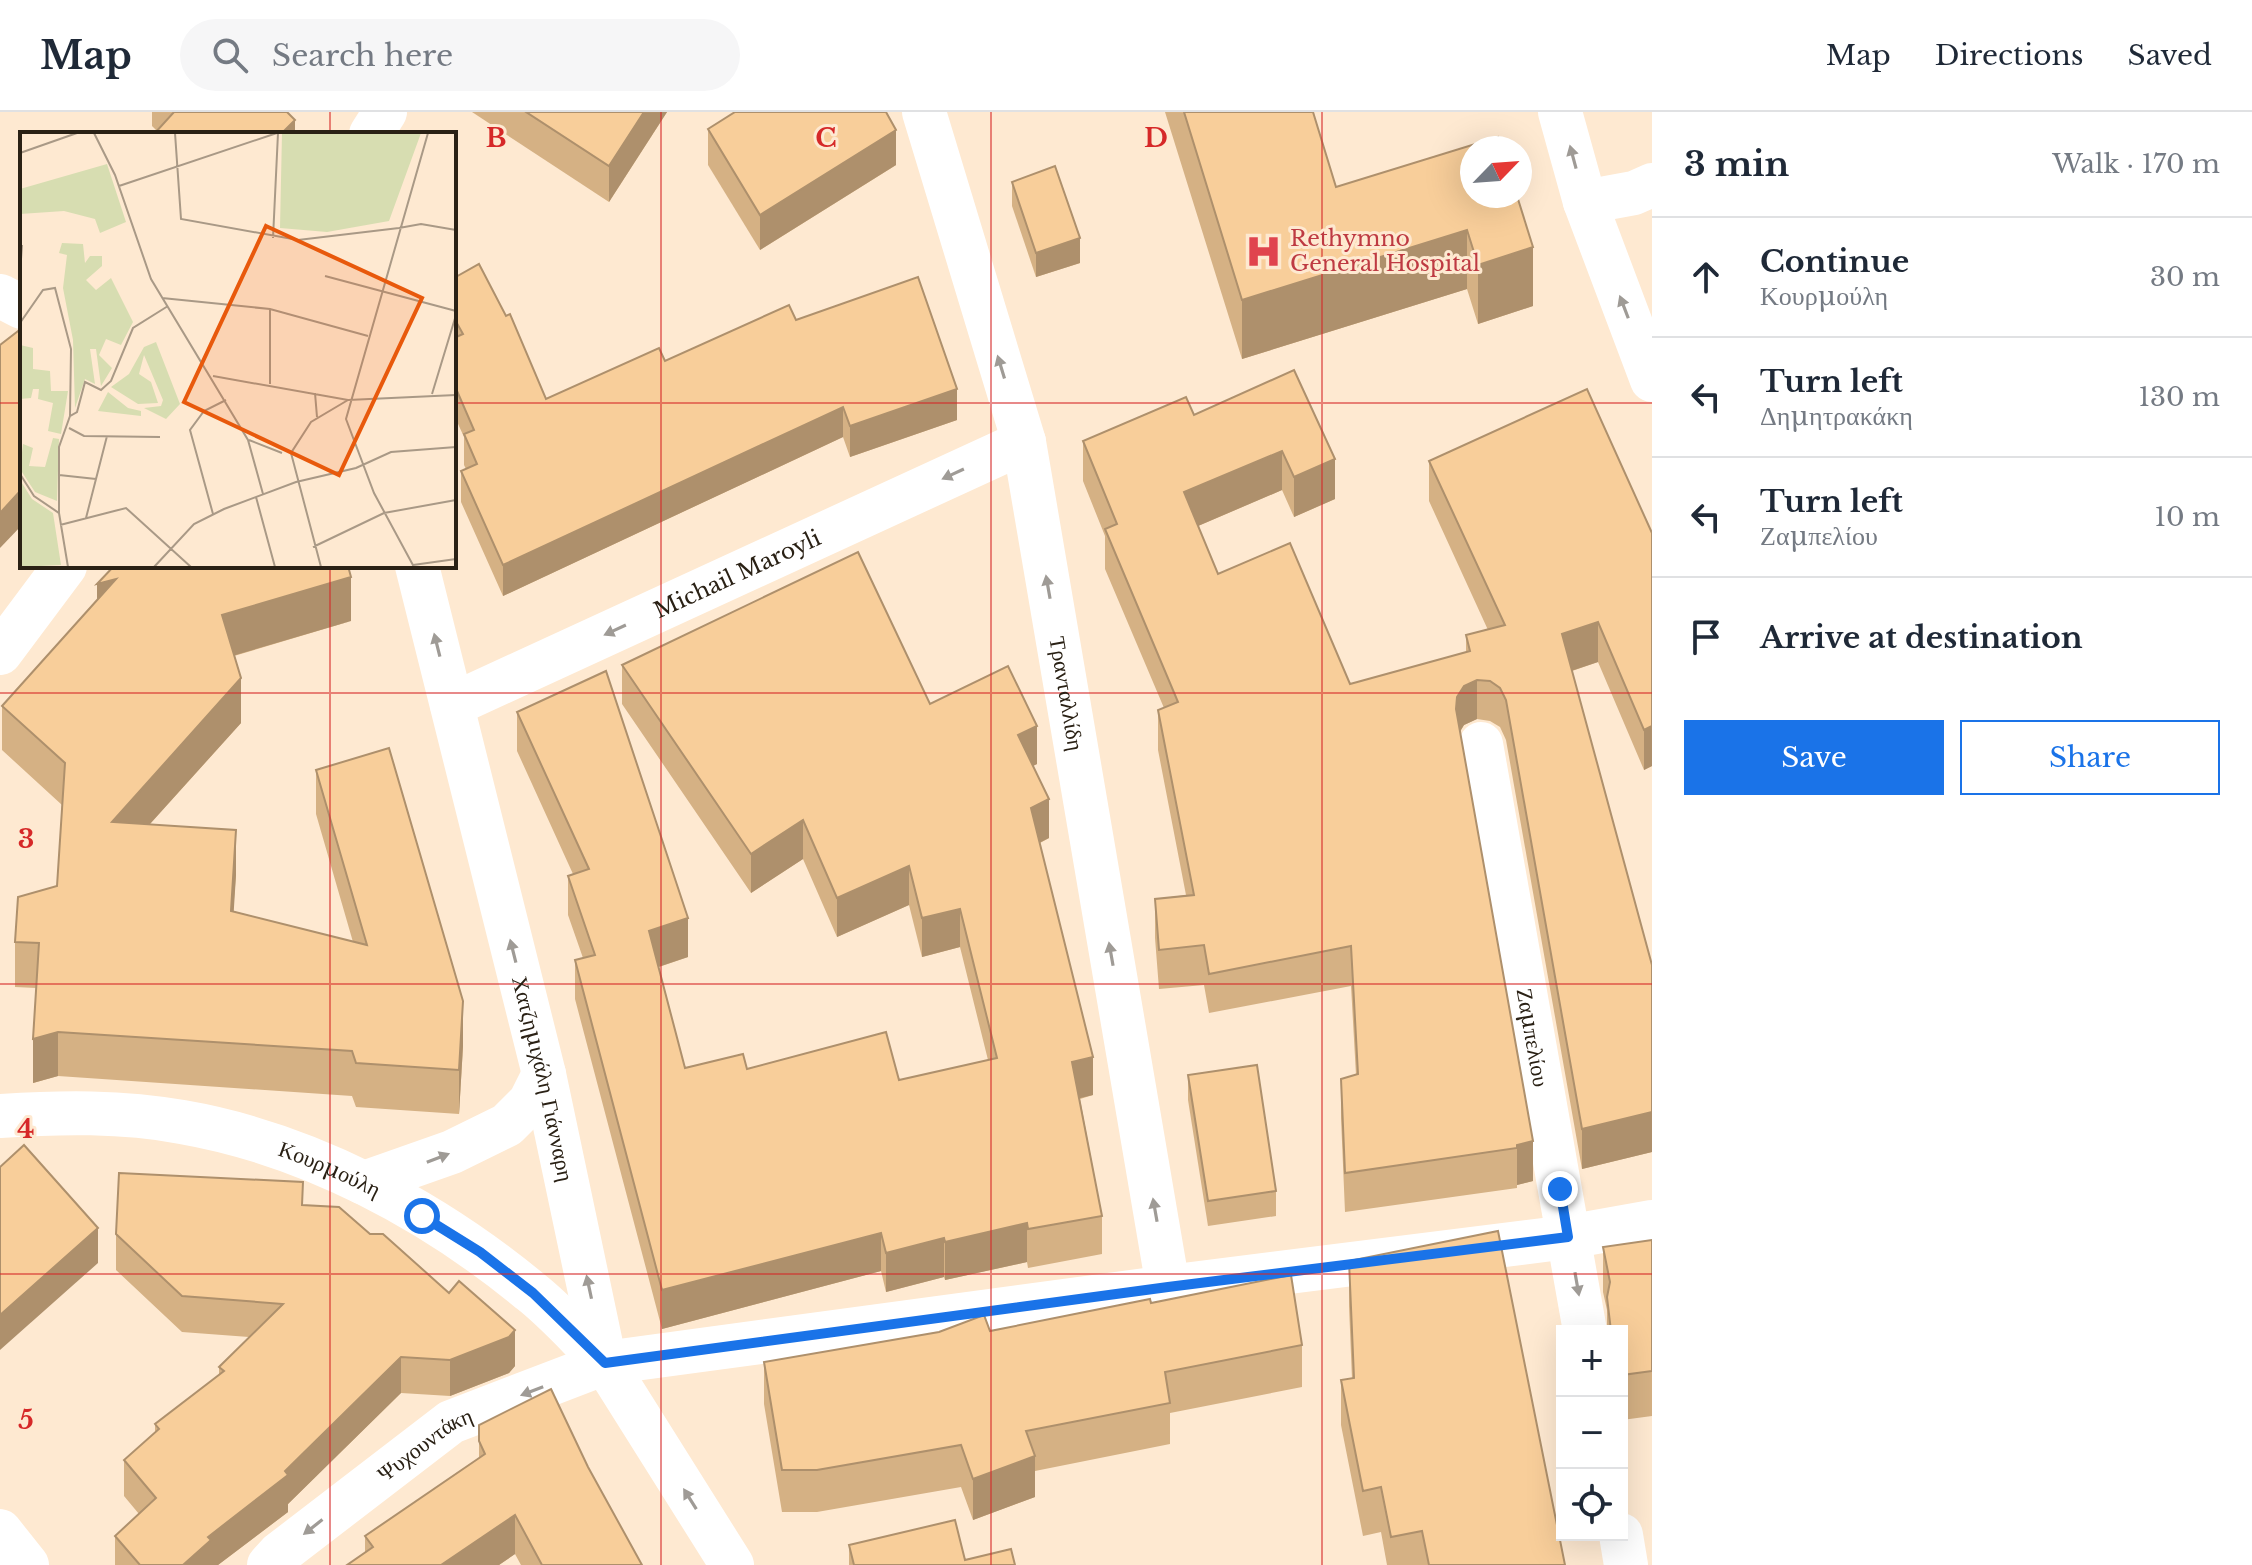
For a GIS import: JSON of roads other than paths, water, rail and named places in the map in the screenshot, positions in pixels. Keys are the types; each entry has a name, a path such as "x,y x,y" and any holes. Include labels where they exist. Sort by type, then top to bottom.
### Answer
{"street":[{"path":"372,132 385,112"},
{"name":"Τρανταλλίδη","path":"924,112 1024,442 1168,1287"},
{"path":"1560,112 1585,202 1652,380"},
{"path":"1585,202 1634,193 1652,185"},
{"path":"0,296 20,306"},
{"name":"Michail Maroyli","path":"452,705 1024,442"},
{"path":"0,653 64,568"},
{"name":"Χατζημιχάλη Γιάνναρη","path":"418,568 544,1074 605,1363 732,1565"},
{"name":"Ζαμπελίου","path":"1481,744 1584,1325"},
{"path":"364,1183 452,1152 507,1125 530,1102 544,1074"},
{"name":"Κουρμούλη","path":"0,1116 56,1112 120,1114 183,1122 244,1136 289,1151 364,1183 480,1252 533,1293 605,1363"},
{"name":"Ψυχουντάκη","path":"269,1565 279,1554 451,1422 605,1363 1568,1237 1652,1222"},
{"path":"0,1531 27,1565"},
{"path":"1622,1541 1626,1565"}],"place":[{"name":"Rethymno General Hospital","path":"1264,251"}]}
